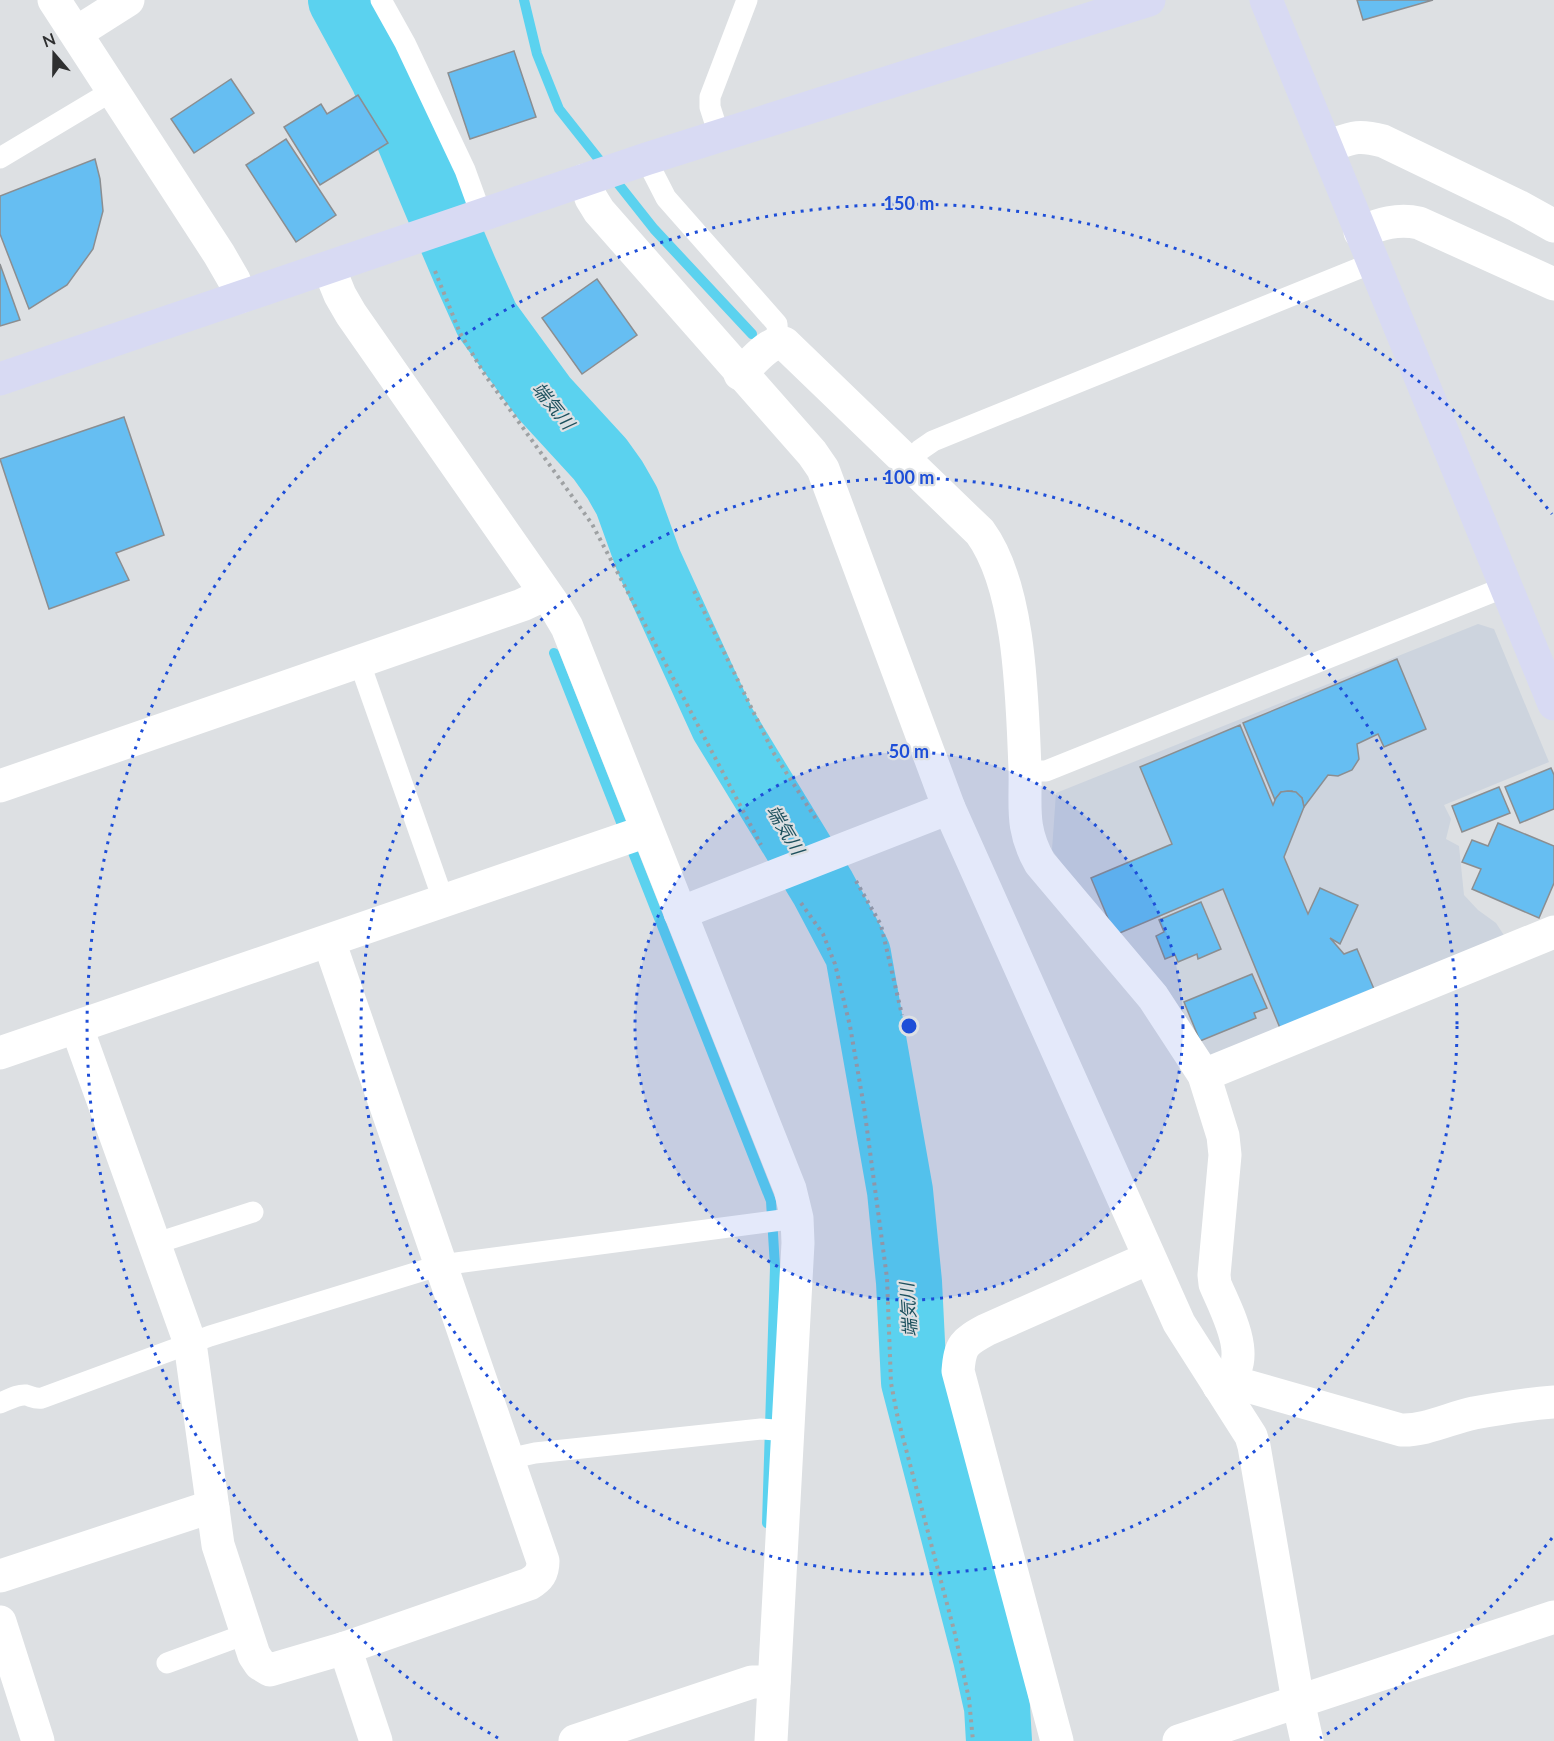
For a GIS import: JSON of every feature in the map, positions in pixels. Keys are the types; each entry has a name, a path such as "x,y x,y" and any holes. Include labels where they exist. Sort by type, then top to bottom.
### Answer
{"street":[{"path":"54,0 219,254 234,280 240,297"},
{"path":"76,33 128,0"},
{"path":"0,379 646,159 1149,0"},
{"path":"1266,0 1554,704"},
{"path":"1327,147 1354,137 1364,136 1383,141 1553,222"},
{"path":"585,180 591,198 599,211 740,374 812,453 823,469 949,808 1179,1323 1251,1436 1307,1741"},
{"path":"1360,232 1396,221 1407,220 1419,223 1554,284"},
{"path":"329,268 351,314 567,627 790,1189 797,1218 798,1243 771,1741"},
{"path":"740,374 771,346 778,342 784,343 980,532 996,558 1008,600 1018,661 1025,771 1024,820 1033,850 1040,863 1153,997 1204,1075 1223,1136 1225,1155 1214,1275 1239,1358 1232,1378 1219,1386"},
{"path":"0,786 522,605 544,592"},
{"path":"680,913 949,808"},
{"path":"0,1053 647,831"},
{"path":"1204,1075 1554,932"},
{"path":"77,1028 190,1343 218,1545 254,1655 260,1664 270,1670 345,1648 529,1584 543,1571 543,1561 329,941"},
{"path":"1057,1741 958,1371 960,1353 966,1341 986,1330 1149,1258"},
{"path":"1188,1339 1199,1343 1215,1342 1222,1339 1230,1323"},
{"path":"1219,1386 1247,1386 1401,1430 1418,1429 1474,1413 1554,1402"},
{"path":"0,1576 213,1508"},
{"path":"1179,1741 1554,1617"},
{"path":"0,1622 39,1741"},
{"path":"345,1648 376,1741"},
{"path":"575,1741 752,1682 774,1682"}],"lane":[{"path":"381,0 405,43 465,170 481,214"},
{"path":"719,135 710,107 710,97 747,0"},
{"path":"0,158 112,91"},
{"path":"646,159 666,198 777,324 778,342"},
{"path":"908,464 920,450 933,441 1372,263"},
{"path":"1025,771 1046,771 1505,587"},
{"path":"359,661 444,902"},
{"path":"154,1244 254,1212"},
{"path":"0,1403 21,1395 34,1399 42,1398 190,1343 441,1265 797,1218"},
{"path":"508,1459 535,1453 761,1429 788,1431"},
{"path":"167,1663 246,1634"}],"path":[{"path":"435,271 460,333 485,375 592,524 720,768 783,873 823,934 835,964 850,1026 864,1107 887,1278 891,1383 898,1419 955,1634 969,1700 973,1741"},
{"path":"694,591 773,752 881,925 902,1015"}],"shaded area":[{"path":"1478,624 1494,629 1549,762 1444,805 1451,819 1446,839 1459,846 1464,895 1478,910 1496,923 1509,943 1204,1059 1052,850 1056,793"}],"building":[{"path":"1357,0 1433,0 1363,20"},
{"path":"514,51 536,117 470,139 448,73"},
{"path":"231,79 254,113 194,153 171,119"},
{"path":"358,95 388,143 320,185 284,127 321,104 327,114"},
{"path":"286,139 336,215 296,242 246,165"},
{"path":"95,159 100,179 103,211 93,249 67,285 29,309 0,234 0,196"},
{"path":"0,264 20,320 0,326"},
{"path":"597,279 637,335 582,374 542,318"},
{"path":"124,417 164,535 116,553 129,580 49,609 0,459"},
{"path":"1397,659 1426,729 1384,747 1378,734 1357,744 1359,759 1352,770 1338,776 1328,775 1304,807 1302,798 1292,791 1281,792 1275,800 1243,723"},
{"path":"1240,725 1273,805 1281,792 1296,792 1302,798 1304,807 1284,857 1308,914 1320,888 1358,905 1340,944 1330,938 1344,954 1357,949 1374,989 1280,1028 1223,889 1115,935 1091,878 1172,844 1140,767"},
{"path":"1551,768 1554,775 1554,809 1520,823 1505,787"},
{"path":"1499,787 1510,813 1462,832 1452,806"},
{"path":"1498,823 1554,846 1554,883 1539,918 1472,889 1481,869 1462,862 1472,840 1488,846"},
{"path":"1201,902 1221,949 1198,959 1197,954 1178,962 1175,955 1165,959 1156,936 1164,932 1159,920"},
{"path":"1252,974 1267,1008 1254,1013 1256,1018 1200,1041 1184,1002"}],"waterway":[{"name":"端気川","path":"341,0 383,77 487,320 544,398 600,459 615,480 627,501 649,562 723,724 823,888 858,954 900,1191 909,1282 914,1382 986,1658 997,1707 999,1741"},
{"path":"524,0 537,54 559,109 654,229 752,334"},
{"path":"554,653 771,1201 775,1267 767,1523"}]}
